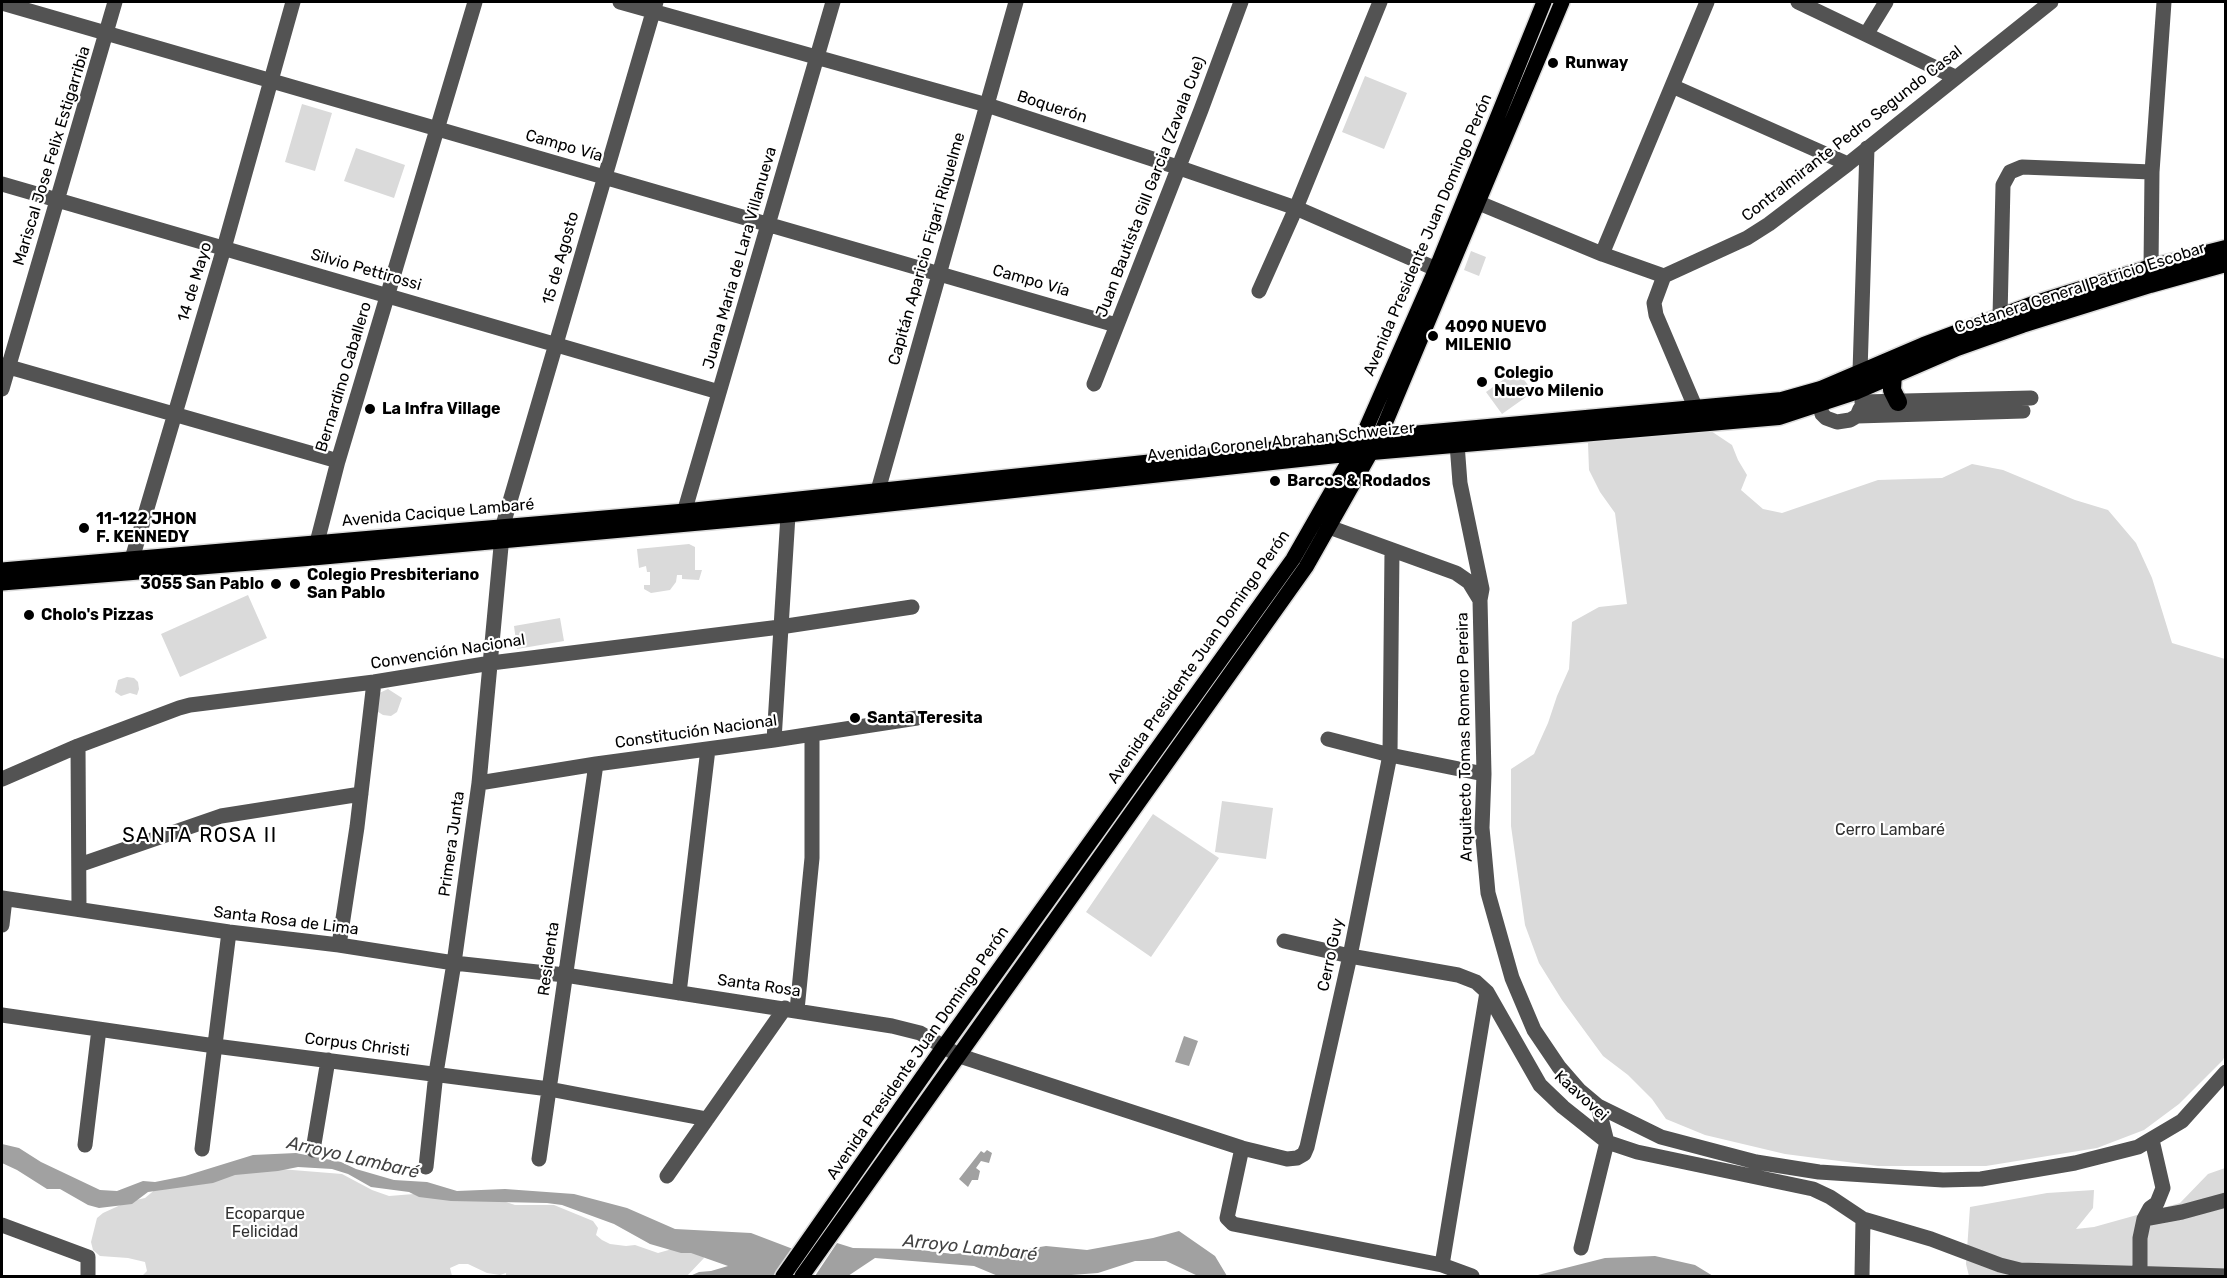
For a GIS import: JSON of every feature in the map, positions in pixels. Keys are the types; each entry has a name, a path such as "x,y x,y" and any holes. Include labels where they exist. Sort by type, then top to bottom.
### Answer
{"highway":[{"name":"Costanera General Patricio Escobar","path":"1780,409 1860,372 2000,317 2151,268 2226,249"},
{"name":"Costanera General Patricio Escobar","path":"1780,409 1820,404 1858,403 1893,373 2022,324 2226,263"},
{"path":"1780,409 1836,390 1911,358 1924,346"},
{"path":"1893,373 1892,390 1898,402"},
{"path":"1836,390 1858,403"},
{"path":"1820,404 1824,398 1836,390"},
{"name":"Avenida Coronel Abrahan Schweizer","path":"1370,443 1696,409 1780,409"},
{"name":"Avenida Coronel Abrahan Schweizer","path":"1370,443 1457,444 1780,409"}],"main road":[{"name":"Avenida Presidente Juan Domingo Perón","path":"1370,443 1436,269 1544,2"},
{"name":"Avenida Presidente Juan Domingo Perón","path":"783,1276 944,1046 1245,641 1306,567 1329,527 1440,296 1562,2"},
{"name":"Avenida Coronel Abrahan Schweizer","path":"875,499 1353,454 1370,443"},
{"name":"Avenida Coronel Abrahan Schweizer","path":"788,515 875,499 1370,443"},
{"name":"Avenida Presidente Juan Domingo Perón","path":"802,1276 960,1056 1245,641 1353,454"},
{"path":"1307,459 1328,466 1333,472 1335,483"},
{"name":"Avenida Cacique Lambaré","path":"2,570 313,558 500,542 683,518 875,499"},
{"name":"Avenida Cacique Lambaré","path":"2,583 317,541 503,525 788,515"}],"street":[{"name":"Mariscal Jose Felix Estigarribia","path":"2,389 5,366 116,2"},
{"name":"14 de Mayo","path":"130,566 224,248 293,2"},
{"name":"Bernardino Caballero","path":"313,558 338,461 475,2"},
{"name":"Boquerón","path":"620,2 654,6 816,58 987,105 1177,167 1296,208 1436,269"},
{"name":"Juana Maria de Lara Villanueva","path":"683,518 833,2"},
{"name":"Capitán Aparicio Figari Riquelme","path":"875,499 1016,2"},
{"name":"Juan Bautista Gill Garcia (Zavala Cue)","path":"1094,384 1241,2"},
{"path":"1259,291 1296,208 1380,2"},
{"path":"1602,254 1707,2"},
{"path":"1798,2 1955,77"},
{"path":"1867,33 1886,2"},
{"name":"Contralmirante Pedro Segundo Casal","path":"1664,276 1747,238 1848,164 2051,2"},
{"path":"2151,268 2152,172 2164,2"},
{"name":"Campo Vía","path":"2,3 1116,325"},
{"name":"15 de Agosto","path":"503,525 654,6"},
{"path":"1672,86 1848,164"},
{"path":"1860,372 1867,148"},
{"path":"2000,317 2003,185 2010,172 2022,167 2152,172"},
{"name":"Silvio Pettirossi","path":"2,184 719,392"},
{"path":"1479,203 1602,254 1664,276 1654,303 1656,315 1696,409"},
{"path":"1436,269 1440,280 1440,296"},
{"path":"5,366 338,461"},
{"path":"1898,402 2027,405 1858,403 1898,402"},
{"path":"1820,404 1822,414 1832,421 1846,422 1858,403"},
{"name":"Arquitecto Tomas Romero Pereira","path":"1457,444 1460,483 1482,589 1480,600 1484,774 1482,828 1486,877 1512,978 1534,1030 1551,1056 1579,1090 1598,1106 1661,1137 1756,1162 1820,1172 1921,1179 1981,1179 2075,1163 2128,1150 2152,1140 2190,1114 2226,1072"},
{"path":"774,740 788,515"},
{"name":"Arquitecto Tomas Romero Pereira","path":"1313,524 1329,527 1456,573 1469,582 1480,600"},
{"name":"Primera Junta","path":"426,1167 436,1073 479,783 503,525"},
{"name":"Cerro Guy","path":"1297,1158 1304,1154 1307,1147 1350,956 1390,755 1392,550"},
{"name":"Convención Nacional","path":"2,778 78,746 179,708 374,682 491,663 780,627 912,607"},
{"path":"339,945 361,794 374,682"},
{"name":"Constitución Nacional","path":"479,783 917,718"},
{"path":"667,1176 707,1119 791,1009 812,858 812,734"},
{"path":"1328,739 1390,755 1484,774"},
{"path":"78,746 79,909"},
{"path":"679,993 708,749"},
{"name":"Residenta","path":"539,1159 596,764"},
{"path":"79,865 221,816 361,794"},
{"path":"2,925 3,898"},
{"name":"Santa Rosa de Lima","path":"3,898 454,963 565,975"},
{"path":"202,1149 229,932"},
{"name":"Kaavovei","path":"1284,941 1350,956 1458,975 1476,982 1487,992 1540,1085 1563,1107 1607,1142 1637,1152 1813,1189 1830,1197 1863,1219 1931,1239 2000,1265 2020,1270 2226,1276"},
{"name":"Santa Rosa","path":"565,975 892,1026 920,1033 960,1056 1242,1148 1287,1159 1297,1158"},
{"path":"1442,1265 1487,992 1512,978"},
{"name":"Corpus Christi","path":"2,1015 215,1046 549,1089 707,1119"},
{"path":"85,1145 99,1029"},
{"path":"314,1150 328,1060"},
{"path":"1581,1248 1607,1142 1598,1106"},
{"path":"2140,1274 2140,1238 2144,1219 2150,1208 2157,1203 2163,1188 2152,1140"},
{"path":"1242,1148 1227,1218 1233,1224 1442,1265 1472,1276"},
{"path":"2144,1219 2226,1200"},
{"path":"1862,1276 1863,1219"},
{"path":"2,1225 88,1257 88,1276"}],"green space":[{"path":"1365,76 1407,93 1384,149 1342,132"},
{"path":"302,104 332,113 315,171 285,162"},
{"path":"356,148 405,165 394,198 344,181"},
{"path":"1471,251 1486,257 1479,276 1464,270"},
{"path":"1517,370 1533,392 1502,414 1486,392"},
{"name":"Cerro Lambaré","path":"1705,427 1732,445 1747,475 1741,490 1763,509 1782,513 1878,480 1942,478 1972,464 2003,470 2075,500 2108,510 2136,543 2152,578 2172,643 2225,659 2226,1053 2223,1060 2179,1104 2144,1130 2097,1148 1986,1166 1878,1166 1785,1154 1705,1135 1666,1119 1652,1099 1628,1075 1603,1056 1562,1000 1539,963 1525,925 1511,826 1511,769 1534,754 1548,723 1569,669 1572,622 1599,607 1627,604 1615,513 1600,492 1589,470 1588,443 1610,435"},
{"path":"1315,538 1317,539 959,1039 958,1037"},
{"path":"689,544 695,547 695,570 702,570 699,580 682,579 682,575 677,575 676,582 670,590 651,593 644,589 644,585 650,585 650,572 647,572 646,566 639,568 637,549"},
{"path":"248,595 267,638 180,677 161,634"},
{"path":"560,618 564,641 517,649 514,626"},
{"path":"127,677 134,678 138,682 137,695 130,693 121,696 115,692 118,680"},
{"path":"388,689 402,698 397,712 391,716 383,715 375,710 375,695"},
{"path":"1222,801 1273,808 1266,859 1215,852"},
{"path":"1153,814 1219,858 1151,957 1086,912"},
{"path":"943,1060 794,1276 790,1276"},
{"path":"2225,1168 2225,1276 1969,1276 1966,1264 1970,1207 2047,1193 2094,1190 2093,1208 2076,1229 2094,1227 2180,1203 2208,1174"},
{"name":"Ecoparque Felicidad","path":"280,1169 342,1174 389,1196 414,1194 472,1198 515,1205 554,1205 593,1221 598,1228 596,1235 610,1244 635,1245 658,1253 683,1246 700,1250 704,1258 687,1276 506,1276 506,1273 500,1275 487,1273 468,1264 459,1264 450,1268 452,1276 142,1276 147,1271 145,1262 100,1256 93,1250 91,1242 97,1218 127,1202 145,1198 157,1188 232,1174"}],"shaded area":[{"path":"1184,1036 1198,1041 1189,1066 1175,1062"},
{"path":"2,1144 19,1148 41,1162 100,1190 117,1191 143,1181 155,1182 185,1176 253,1155 296,1153 341,1162 356,1169 394,1180 427,1182 457,1191 505,1189 574,1194 627,1208 675,1229 751,1233 793,1249 773,1276 690,1276 728,1266 691,1253 681,1253 650,1244 614,1224 562,1205 451,1201 419,1197 409,1192 371,1187 348,1174 332,1169 298,1167 235,1175 213,1183 148,1192 132,1204 99,1208 88,1205 60,1189 47,1189 2,1163"},
{"path":"987,1150 992,1153 989,1163 981,1161 976,1168 980,1171 978,1180 972,1180 968,1187 959,1179 981,1151 984,1153"},
{"path":"1179,1231 1215,1256 1227,1276 1198,1276 1166,1261 1135,1261 1098,1273 998,1276 974,1266 875,1258 848,1276 815,1276 837,1243 853,1248 913,1249 953,1254 1003,1253 1046,1246 1087,1250"},
{"path":"1655,1256 1695,1265 1713,1276 1534,1276 1605,1258"}],"place":[{"name":"Runway","path":"1553,63"},
{"name":"4090 NUEVO MILENIO","path":"1433,336"},
{"name":"Colegio Nuevo Milenio","path":"1482,382"},
{"name":"La Infra Village","path":"370,409"},
{"name":"Barcos & Rodados","path":"1275,481"},
{"name":"11-122 JHON F. KENNEDY","path":"84,528"},
{"name":"3055 San Pablo","path":"276,584"},
{"name":"Colegio Presbiteriano San Pablo","path":"295,584"},
{"name":"Cholo's Pizzas","path":"29,615"},
{"name":"Santa Teresita","path":"855,718"}],"district":[{"name":"SANTA ROSA II","path":"200,836"}],"water label":[{"name":"Arroyo Lambaré","path":"353,1158"},
{"name":"Arroyo Lambaré","path":"970,1248"}]}
